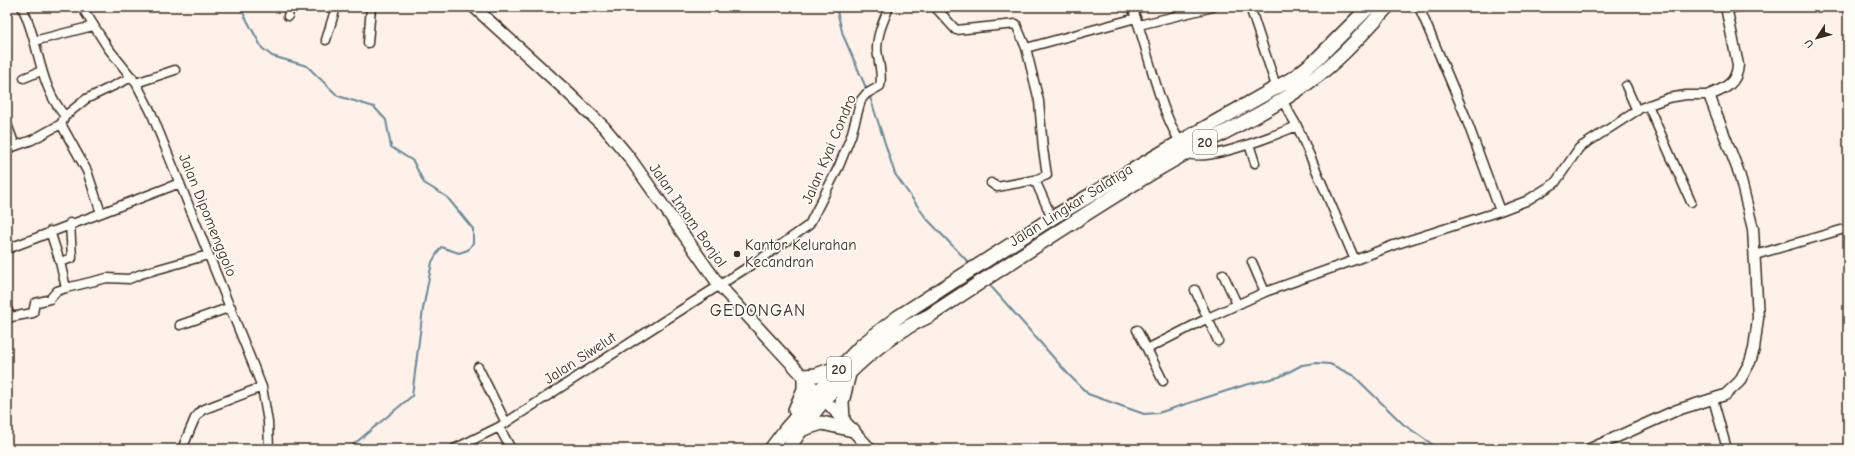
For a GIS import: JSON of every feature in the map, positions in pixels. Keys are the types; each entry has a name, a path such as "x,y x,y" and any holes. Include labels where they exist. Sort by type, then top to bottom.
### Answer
{"highway":[{"name":"Jalan Lingkar Salatiga","path":"1280,94 1295,77 1317,59 1369,7"},
{"name":"Jalan Lingkar Salatiga","path":"846,370 862,345 921,303 1052,218 1280,94 1310,82 1336,60 1387,7"},
{"name":"Jalan Lingkar Salatiga","path":"771,449 786,429 846,370 875,351 908,326 929,316 1183,147"},
{"path":"786,429 802,399 804,376 846,370 842,402 843,420"},
{"name":"Jalan Lingkar Salatiga","path":"788,449 821,395"},
{"path":"800,430 822,424 853,430"}],"main road":[{"name":"Jalan Imam Bonjol","path":"474,7 604,127 628,157 719,285 870,449"}],"street":[{"path":"22,7 34,41 41,71 54,102 65,116"},
{"name":"Jalan Dipomenggolo","path":"82,7 93,26 134,80 151,112 262,387 268,422 269,449"},
{"path":"288,16 290,7"},
{"path":"326,40 336,7"},
{"path":"368,44 371,7"},
{"name":"Jalan Kyai Condro","path":"719,285 809,225 839,166 851,136 861,100 868,93 878,88 880,84 877,47 882,23 889,7"},
{"path":"935,7 956,30 1016,24 1026,48 1039,101 1042,149 1047,173 1044,177 1035,180 997,187 991,183"},
{"path":"1132,7 1172,128 1183,147 1194,157 1211,155 1249,144 1297,126"},
{"path":"1026,48 1138,22 1213,7"},
{"path":"1250,7 1280,94 1297,126 1355,260"},
{"path":"1420,7 1464,113 1500,211"},
{"path":"1147,350 1208,318 1265,292 1394,245 1500,211 1526,201 1555,183 1579,148 1636,111 1648,105 1686,95 1709,94 1726,88 1734,82 1738,74 1738,65 1727,8 1738,7"},
{"path":"34,41 93,26"},
{"path":"7,124 11,148 62,124 65,116 86,100 134,80 175,70"},
{"path":"24,78 41,71"},
{"path":"1626,86 1636,111"},
{"path":"1590,449 1677,410 1725,395 1739,382 1750,362 1754,349 1758,318 1753,229 1745,194 1709,94"},
{"path":"1648,105 1691,202"},
{"path":"62,124 87,171 101,213"},
{"path":"1249,144 1255,163"},
{"path":"1035,180 1052,218"},
{"path":"7,249 70,223 180,183"},
{"path":"60,262 72,258 70,223"},
{"path":"1755,255 1848,228"},
{"path":"50,231 60,262 66,288"},
{"path":"7,309 11,317 32,313 35,303 50,299 57,291 66,288 107,278 129,279 140,274 208,255"},
{"path":"1252,262 1265,292"},
{"path":"1223,274 1237,304"},
{"name":"Jalan Siwelut","path":"454,449 502,425 719,285"},
{"path":"1195,290 1218,341"},
{"path":"180,325 231,307"},
{"path":"1137,330 1163,381"},
{"path":"478,367 511,449"},
{"path":"182,449 195,418 202,410 262,387"},
{"path":"1713,399 1727,449"}],"waterway":[{"path":"237,7 242,11 262,48 272,56 307,66 338,96 374,107 386,120 391,147 413,161 424,183 447,197 473,229 473,243 468,250 459,253 441,247 432,262 423,309 412,396 348,449"},
{"path":"836,7 843,35 867,90"},
{"path":"869,94 895,174 926,218 971,265"},
{"path":"1848,110 1846,137 1848,139"},
{"path":"988,283 1068,374 1088,394 1144,414 1158,413 1245,385 1279,377 1302,365 1316,363 1330,364 1354,376 1403,424 1439,449"},
{"path":"1843,449 1848,435"}],"place":[{"name":"Kantor Kelurahan Kecandran","path":"737,254"}],"district":[{"name":"GEDONGAN","path":"758,310"}]}
